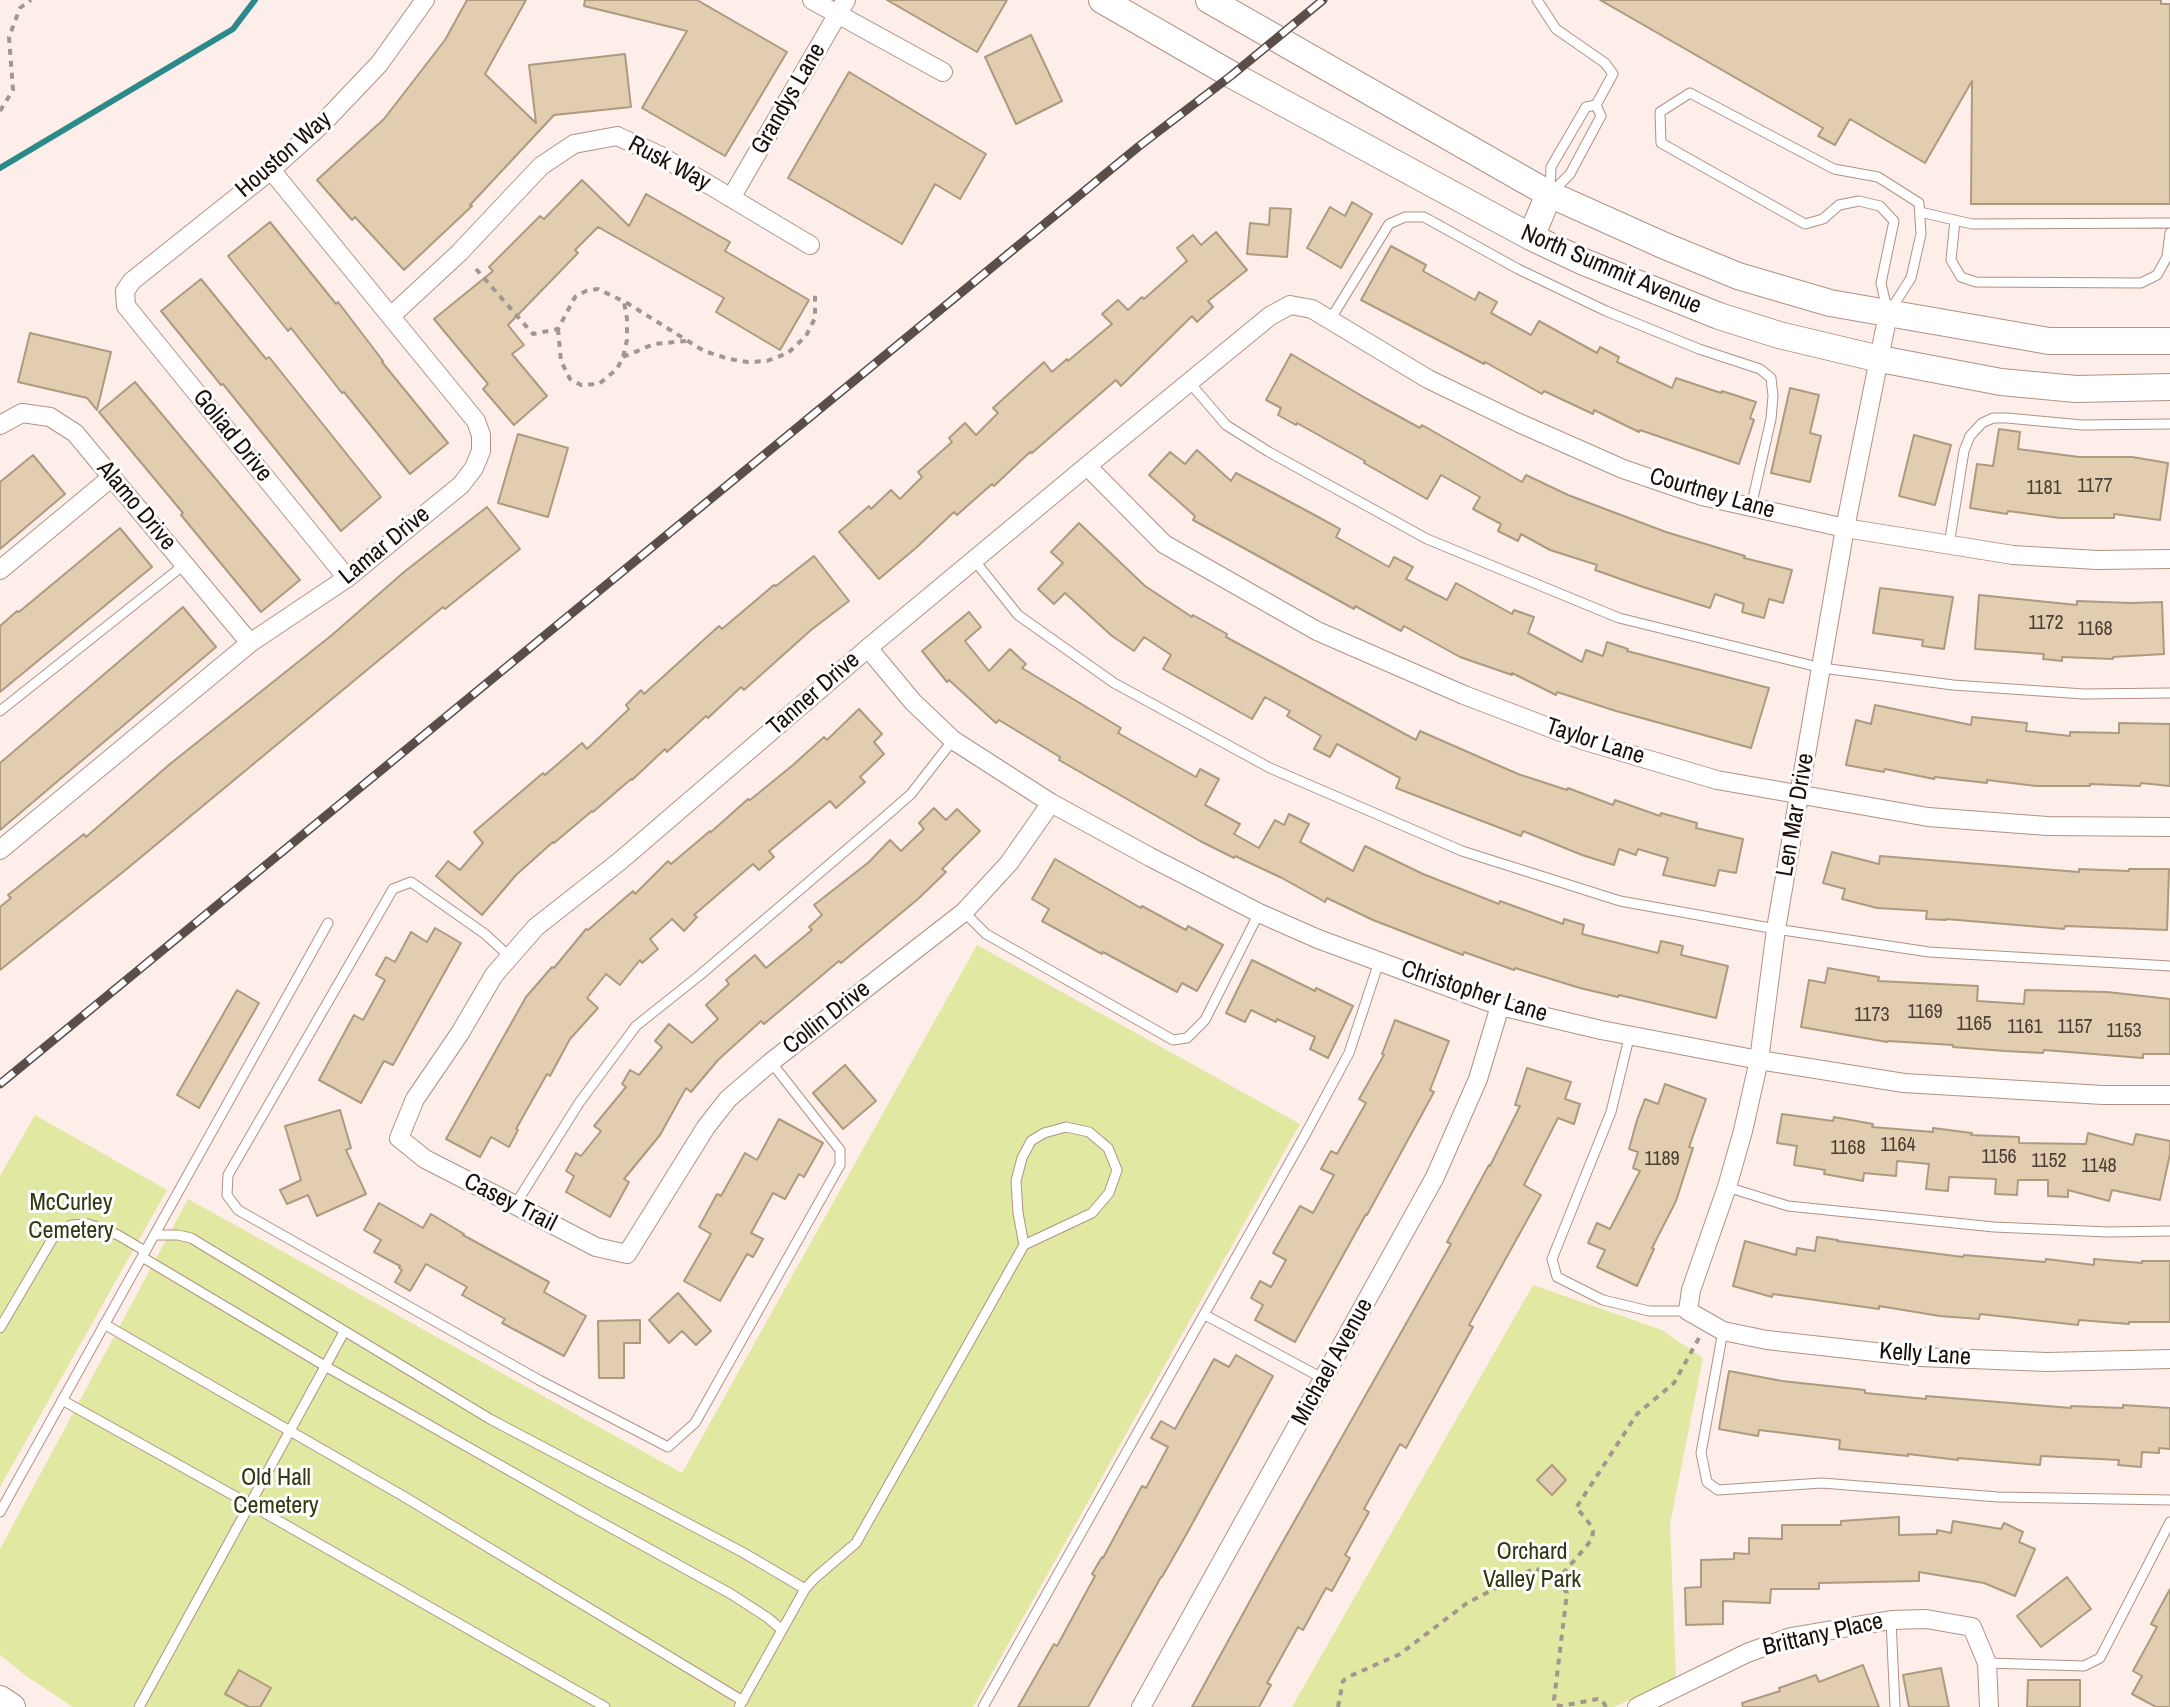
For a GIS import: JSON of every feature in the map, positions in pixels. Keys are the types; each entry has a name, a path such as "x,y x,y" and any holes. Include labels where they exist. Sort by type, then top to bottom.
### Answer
{"main road":[{"name":"North Summit Avenue","path":"1102,0 1232,75 1531,237 1584,262 1719,316 1779,335 1880,359 2001,382 2076,389 2170,387"},
{"name":"North Summit Avenue","path":"1209,0 1549,194 1738,276 1830,303 2049,341 2170,341"},
{"path":"1531,237 1549,194"},
{"path":"0,1699 12,1707"}],"street":[{"name":"Houston Way","path":"125,291 132,281 271,170 322,124 379,64 425,0"},
{"path":"812,0 842,7 943,72"},
{"name":"Grandys Lane","path":"731,198 842,7"},
{"name":"Rusk Way","path":"391,316 459,253 541,166 574,144 617,136 661,156 810,245"},
{"name":"Lamar Drive","path":"0,850 250,643 347,578 461,485 474,468 481,451 481,435 476,421 271,170"},
{"name":"Goliad Drive","path":"125,291 126,306 347,578"},
{"name":"Courtney Lane","path":"1290,305 1312,309 1428,379 1519,423 1623,469 1702,496 1845,528 2013,555 2097,560 2170,559"},
{"name":"Tanner Drive","path":"399,1138 415,1099 460,1033 494,975 536,927 620,861 868,648 1087,466 1270,316 1290,305"},
{"name":"Len Mar Drive","path":"1688,1311 1691,1290 1743,1131 1759,1060 1776,929 1845,528 1888,314"},
{"name":"Alamo Drive","path":"0,425 22,413 50,417 75,433 250,643"},
{"name":"Taylor Lane","path":"1087,466 1164,544 1317,631 1464,695 1582,740 1717,780 1928,817 2047,826 2170,827"},
{"path":"0,570 112,477"},
{"name":"Christopher Lane","path":"868,648 913,702 953,740 1051,803 1259,913 1318,939 1500,1006 1601,1030 1904,1083 2103,1095 2170,1095"},
{"name":"Collin Drive","path":"627,1254 706,1127 728,1099 964,912 1009,863 1051,803"},
{"name":"Michael Avenue","path":"1141,1707 1435,1177 1478,1079 1500,1006"},
{"name":"Casey Trail","path":"399,1138 425,1159 596,1247 627,1254"},
{"name":"Kelly Lane","path":"1688,1311 1715,1328 1767,1340 1920,1357 2047,1362 2170,1359"},
{"name":"Brittany Place","path":"1637,1707 1747,1653 1791,1637 1891,1620 1926,1619 1972,1627 1987,1663"},
{"path":"1987,1663 1989,1707"}],"lane":[{"path":"1537,0 1556,29 1605,63 1613,74 1596,105 1586,107 1551,167 1549,194"},
{"path":"1690,93 1834,169 1878,177 1919,203 1921,234 1911,278 1888,314 1881,283 1894,221 1880,206 1859,201 1839,205 1823,219 1805,224 1661,143 1660,112 1690,93"},
{"path":"1549,194 1570,174 1601,116 1596,105"},
{"path":"1920,212 1972,224 2170,223"},
{"path":"1330,320 1389,224 1405,217 1424,217 1518,269 1606,311 1699,349 1760,369 1771,378 1771,419 1751,507"},
{"path":"1955,220 1951,260 1961,277 1976,282 2141,283 2157,275 2167,257 2170,233"},
{"path":"1189,382 1226,425 1427,539 1619,618 1822,668 1953,685 2084,694 2170,693"},
{"path":"1949,545 1964,451 1970,436 1982,423 1993,418 2007,418 2082,425 2170,424"},
{"path":"974,560 1018,615 1114,683 1270,768 1462,851 1620,901 1776,929 1929,952 2170,966"},
{"path":"0,711 185,564"},
{"path":"515,1205 579,1103 636,1026 911,794 953,740"},
{"path":"510,957 485,934 411,882 393,889 228,1175 227,1195 238,1210 539,1380 668,1447 695,1423 840,1165 840,1150 771,1062"},
{"path":"964,912 986,934 1173,1040 1187,1038 1205,1020 1259,913"},
{"path":"0,1512 328,923"},
{"path":"983,1707 1298,1149 1349,1053 1379,962"},
{"path":"1630,1034 1611,1112 1552,1259 1557,1277 1603,1300 1649,1311 1688,1311"},
{"path":"104,1324 403,1496 741,1704 805,1589 856,1543 1024,1245 1092,1213 1109,1193 1117,1170 1108,1148 1089,1132 1066,1127 1044,1133 1031,1141 1022,1158 1016,1181 1024,1245"},
{"path":"1727,1187 1788,1206 1994,1227 2108,1232 2170,1231"},
{"path":"0,1328 54,1236 71,1225 88,1224 118,1235 325,1366 731,1594 782,1630"},
{"path":"154,1235 191,1238 490,1419 744,1553 805,1589"},
{"path":"1205,1315 1324,1379"},
{"path":"1715,1328 1701,1453 1707,1482 1718,1490 1822,1483 1998,1497 2170,1500"},
{"path":"139,1707 344,1332"},
{"path":"62,1400 605,1707"},
{"path":"1987,1663 2084,1666 2100,1658 2170,1522"},
{"path":"1891,1620 1895,1707"}],"path":[{"path":"0,111 13,90 9,37 20,8 31,0"},
{"path":"476,269 533,334 558,329"},
{"path":"624,302 627,340 617,369 599,384 581,385 570,379 561,361 558,329 575,297 586,291 598,289 624,302 704,351 748,362 767,361 788,353 806,336 815,318 815,292"},
{"path":"623,357 654,344 688,342"},
{"path":"1558,1579 1592,1539 1591,1526 1576,1508 1637,1414 1674,1383 1715,1328"},
{"path":"1338,1707 1343,1681 1400,1654 1467,1603 1535,1568 1558,1579 1567,1593 1554,1700 1556,1705 1598,1699 1606,1707"}],"green space":[{"name":"Old Hall Cemetery","path":"977,945 1300,1124 973,1707 73,1707 0,1655 0,1549 188,1199 682,1473"},
{"name":"McCurley Cemetery","path":"35,1115 167,1190 0,1487 0,1176"},
{"name":"Orchard Valley Park","path":"1533,1285 1662,1330 1703,1358 1670,1524 1676,1678 1614,1707 1292,1707"}],"building":[{"path":"467,0 526,0 485,74 536,123 529,65 625,54 631,107 554,115 472,206 404,270 355,217 352,220 317,180 384,119 445,40"},
{"path":"585,0 697,0 787,52 725,156 642,108 687,31 584,6"},
{"path":"887,0 1007,0 977,52"},
{"path":"1600,0 2161,0 2161,4 2170,4 2170,204 1971,204 1972,81 1925,163 1850,119 1835,145 1818,136 1823,128"},
{"path":"1031,35 1062,101 1016,124 985,57"},
{"path":"849,72 986,154 960,199 935,184 902,244 788,178"},
{"path":"582,180 629,226 646,194 730,242 725,251 809,300 780,350 716,312 724,298 598,227 575,250 578,253 508,325 524,345 512,354 547,396 514,425 483,389 488,384 434,319 493,271 489,267 540,216 544,219"},
{"path":"1352,202 1372,214 1341,268 1307,248 1330,207 1345,216"},
{"path":"1270,208 1291,209 1287,257 1247,254 1250,223 1269,225"},
{"path":"270,222 336,304 338,302 448,443 410,474 228,256"},
{"path":"1216,232 1247,270 1208,301 1213,307 1197,322 1192,316 1121,386 1116,380 994,486 992,484 957,515 954,512 879,579 839,532 891,490 900,499 922,477 918,472 952,442 949,438 965,423 976,435 998,413 993,408 1044,362 1052,372 1112,324 1102,314 1118,300 1128,310 1187,261 1177,248 1193,235 1201,245"},
{"path":"1391,246 1426,265 1423,271 1475,300 1479,292 1497,302 1491,313 1531,335 1539,321 1597,353 1600,347 1619,357 1617,362 1672,388 1676,378 1756,402 1750,418 1754,420 1739,464 1639,432 1544,391 1542,394 1361,300"},
{"path":"201,279 266,359 269,357 381,497 341,531 161,311"},
{"path":"30,333 111,352 97,410 87,398 18,382"},
{"path":"1291,354 1367,399 1420,428 1422,425 1522,482 1526,475 1568,495 1666,532 1792,570 1783,603 1769,599 1764,618 1742,612 1744,604 1715,594 1710,608 1595,570 1597,565 1550,550 1521,534 1518,541 1498,531 1501,524 1473,509 1480,497 1441,475 1427,499 1365,461 1278,415 1281,408 1266,400"},
{"path":"135,382 300,580 261,612 99,412"},
{"path":"1790,388 1819,395 1810,433 1821,436 1810,482 1771,473"},
{"path":"1999,429 2020,432 2018,449 2079,457 2132,457 2168,463 2160,520 2114,514 2114,518 2060,518 1970,508 1977,464 1993,466"},
{"path":"518,434 568,448 548,517 498,503"},
{"path":"1914,435 1951,445 1935,505 1899,496"},
{"path":"1197,450 1231,481 1236,473 1322,519 1340,529 1336,537 1389,567 1394,557 1413,567 1406,579 1447,600 1456,583 1512,614 1514,610 1534,617 1528,633 1582,662 1586,650 1603,656 1607,642 1627,651 1769,688 1751,748 1557,692 1556,695 1512,673 1460,657 1404,626 1401,631 1355,606 1354,609 1193,520 1195,516 1149,475 1170,452 1185,464"},
{"path":"33,455 65,494 0,549 0,482"},
{"path":"487,507 520,549 445,609 443,607 0,970 0,907 11,898 8,895 84,834 86,837 170,764"},
{"path":"1079,523 1145,586 1192,617 1416,740 1420,731 1518,774 1613,805 1615,800 1660,816 1661,813 1697,823 1696,828 1743,839 1736,873 1719,870 1715,886 1663,875 1668,858 1638,849 1636,855 1619,849 1614,865 1523,831 1521,836 1396,788 1400,778 1337,744 1330,757 1314,749 1321,736 1287,716 1290,711 1265,697 1252,719 1163,669 1171,655 1144,637 1134,651 1112,636 1065,593 1054,604 1038,589 1063,563 1051,552"},
{"path":"120,528 152,567 0,692 0,626"},
{"path":"814,556 849,601 811,630 744,690 741,687 667,752 665,749 632,780 553,842 516,875 482,915 436,876 448,861 460,870 483,843 474,832 582,743 587,749 629,709 626,705 641,690 644,694 719,626 722,629"},
{"path":"1880,588 1953,597 1944,649 1922,646 1923,640 1873,633"},
{"path":"1979,595 2077,605 2077,601 2162,602 2164,654 2113,659 2062,657 2062,661 2043,659 2044,654 1975,649"},
{"path":"183,607 216,647 0,830 0,763"},
{"path":"969,612 981,627 965,641 989,671 1010,649 1026,664 1022,668 1121,728 1118,733 1196,777 1200,769 1219,779 1205,805 1240,824 1234,834 1259,848 1275,820 1284,825 1289,814 1309,824 1300,842 1353,871 1365,846 1423,874 1499,904 1500,901 1563,924 1564,919 1584,925 1582,934 1658,953 1661,941 1683,946 1681,955 1728,966 1716,1018 1580,988 1464,952 1463,955 1373,920 1327,898 1325,902 1282,878 1200,841 1059,760 1060,757 999,720 996,723 949,680 947,682 922,651"},
{"path":"1875,705 1971,725 1972,717 2027,723 2026,731 2070,736 2070,732 2119,733 2119,723 2170,724 2170,786 2141,783 2140,786 2036,786 1987,780 1987,783 1934,779 1846,765 1856,720 1871,724"},
{"path":"859,709 882,734 874,742 884,754 860,777 865,782 836,808 830,801 769,851 774,857 759,870 753,864 694,915 697,917 684,931 672,919 650,939 658,949 642,963 640,960 620,985 606,974 587,998 598,1008 570,1039 550,1076 547,1074 509,1147 491,1137 480,1157 446,1139 526,997 586,929 633,891 635,894 668,861 671,864 824,737 827,740"},
{"path":"934,808 946,820 957,809 980,831 942,869 946,872 841,963 839,961 764,1024 761,1021 718,1060 691,1092 686,1088 660,1135 624,1179 629,1182 610,1217 566,1192 574,1176 566,1171 576,1153 581,1156 601,1131 594,1126 626,1087 622,1084 630,1070 639,1075 662,1047 655,1041 669,1024 692,1043 718,1019 706,1005 729,984 726,980 755,955 766,968 812,930 809,927 822,915 814,905 869,862 890,840 901,851 924,829 919,823"},
{"path":"1832,852 1879,864 1880,856 2079,872 2079,869 2169,869 2167,930 2065,926 2064,929 1926,919 1927,911 1877,908 1842,899 1845,889 1823,883"},
{"path":"1055,859 1141,908 1186,930 1188,926 1223,945 1197,991 1182,983 1177,992 1042,921 1049,909 1032,899"},
{"path":"435,928 461,943 393,1065 384,1061 361,1103 319,1080 354,1015 363,1020 385,980 376,975 386,957 395,962 411,932 427,942"},
{"path":"1252,960 1353,1006 1328,1058 1310,1049 1315,1037 1277,1019 1276,1022 1251,1010 1245,1022 1226,1013"},
{"path":"1828,968 1879,977 1878,981 1978,986 1977,1001 2024,1004 2025,990 2107,992 2170,999 2170,1054 2143,1054 2143,1058 2044,1050 2043,1053 2005,1051 1887,1042 1801,1027 1809,980 1825,983"},
{"path":"237,990 259,1003 199,1108 177,1095"},
{"path":"1395,1020 1449,1041 1430,1090 1434,1092 1295,1342 1255,1320 1263,1305 1251,1298 1260,1281 1271,1287 1286,1260 1273,1253 1300,1206 1313,1213 1334,1175 1321,1169 1331,1151 1337,1154 1366,1103 1359,1099 1384,1055"},
{"path":"845,1065 876,1101 843,1129 813,1093"},
{"path":"1527,1068 1571,1082 1565,1099 1580,1104 1574,1124 1558,1118 1524,1185 1541,1195 1469,1325 1473,1327 1406,1448 1400,1444 1364,1509 1369,1512 1345,1555 1350,1558 1332,1591 1326,1588 1303,1630 1298,1627 1267,1683 1271,1685 1259,1707 1192,1707 1451,1244 1447,1242 1520,1106 1515,1105"},
{"path":"1665,1084 1706,1099 1689,1147 1693,1148 1676,1201 1637,1286 1597,1267 1605,1250 1588,1243 1597,1223 1610,1229 1640,1171 1633,1168 1638,1152 1629,1149 1637,1120 1645,1099 1658,1104"},
{"path":"340,1110 351,1148 346,1150 366,1194 317,1216 308,1195 287,1204 280,1190 301,1180 285,1126"},
{"path":"1782,1114 1833,1121 1834,1117 1873,1124 1872,1127 1933,1132 1933,1128 1971,1135 2019,1137 2019,1143 2086,1144 2088,1133 2133,1145 2136,1134 2170,1141 2170,1154 2160,1200 2112,1190 2109,1201 2068,1190 2068,1197 2048,1196 2048,1180 2018,1180 2017,1195 1995,1194 1996,1179 1949,1177 1948,1191 1926,1189 1929,1164 1897,1161 1896,1176 1864,1173 1863,1181 1794,1165 1797,1146 1777,1143"},
{"path":"779,1119 823,1143 804,1177 799,1174 785,1199 773,1193 751,1233 763,1239 753,1257 747,1254 720,1301 684,1281 711,1234 699,1227 745,1153 757,1160"},
{"path":"379,1203 423,1228 431,1214 549,1282 544,1292 586,1316 564,1356 502,1323 505,1319 462,1295 467,1287 426,1264 410,1291 395,1282 402,1270 400,1266 374,1252 381,1240 364,1230"},
{"path":"1817,1237 1963,1257 2045,1262 2046,1259 2094,1265 2094,1259 2142,1263 2170,1261 2170,1322 2129,1324 2079,1320 2078,1325 1980,1314 1979,1319 1940,1316 1773,1294 1772,1297 1733,1286 1745,1241 1796,1255 1797,1248 1815,1251"},
{"path":"678,1293 711,1331 696,1345 682,1331 669,1343 649,1320"},
{"path":"640,1320 640,1343 624,1343 624,1378 599,1378 598,1321"},
{"path":"1236,1355 1273,1376 1088,1707 1018,1707 1054,1644 1057,1646 1095,1576 1092,1574 1168,1447 1151,1438 1161,1421 1175,1429 1214,1359 1229,1367"},
{"path":"1729,1371 1782,1381 1865,1390 1865,1393 1926,1399 1926,1396 2071,1408 2123,1408 2123,1405 2170,1408 2170,1449 2159,1448 2159,1453 2142,1452 2141,1467 2118,1465 2119,1460 2041,1456 2040,1465 1839,1449 1840,1440 1759,1430 1758,1436 1719,1429"},
{"path":"1552,1465 1566,1480 1552,1495 1537,1480"},
{"path":"1899,1517 1899,1535 1937,1534 1937,1530 1951,1533 1953,1521 2001,1529 2004,1523 2023,1532 2019,1542 2035,1549 2015,1596 1984,1583 1919,1572 1919,1581 1819,1583 1819,1589 1771,1589 1770,1603 1723,1601 1723,1624 1686,1625 1685,1588 1701,1587 1701,1560 1734,1559 1734,1553 1749,1554 1749,1538 1782,1539 1782,1525 1841,1525 1841,1521"},
{"path":"2067,1577 2091,1609 2041,1647 2017,1616"},
{"path":"2170,1589 2170,1707 2156,1707 2132,1694 2142,1676 2133,1671 2157,1627 2151,1624"},
{"path":"1863,1665 1879,1707 1743,1707 1742,1703 1816,1675 1819,1682"},
{"path":"1941,1668 1949,1707 1909,1707 1903,1675"},
{"path":"239,1670 271,1688 260,1707 249,1707 225,1694"},
{"path":"2028,1680 2080,1680 2080,1707 2027,1707"}],"waterway":[{"path":"0,168 233,29 255,0"}],"railway":[{"path":"0,1084 1138,147 1323,0"}]}
